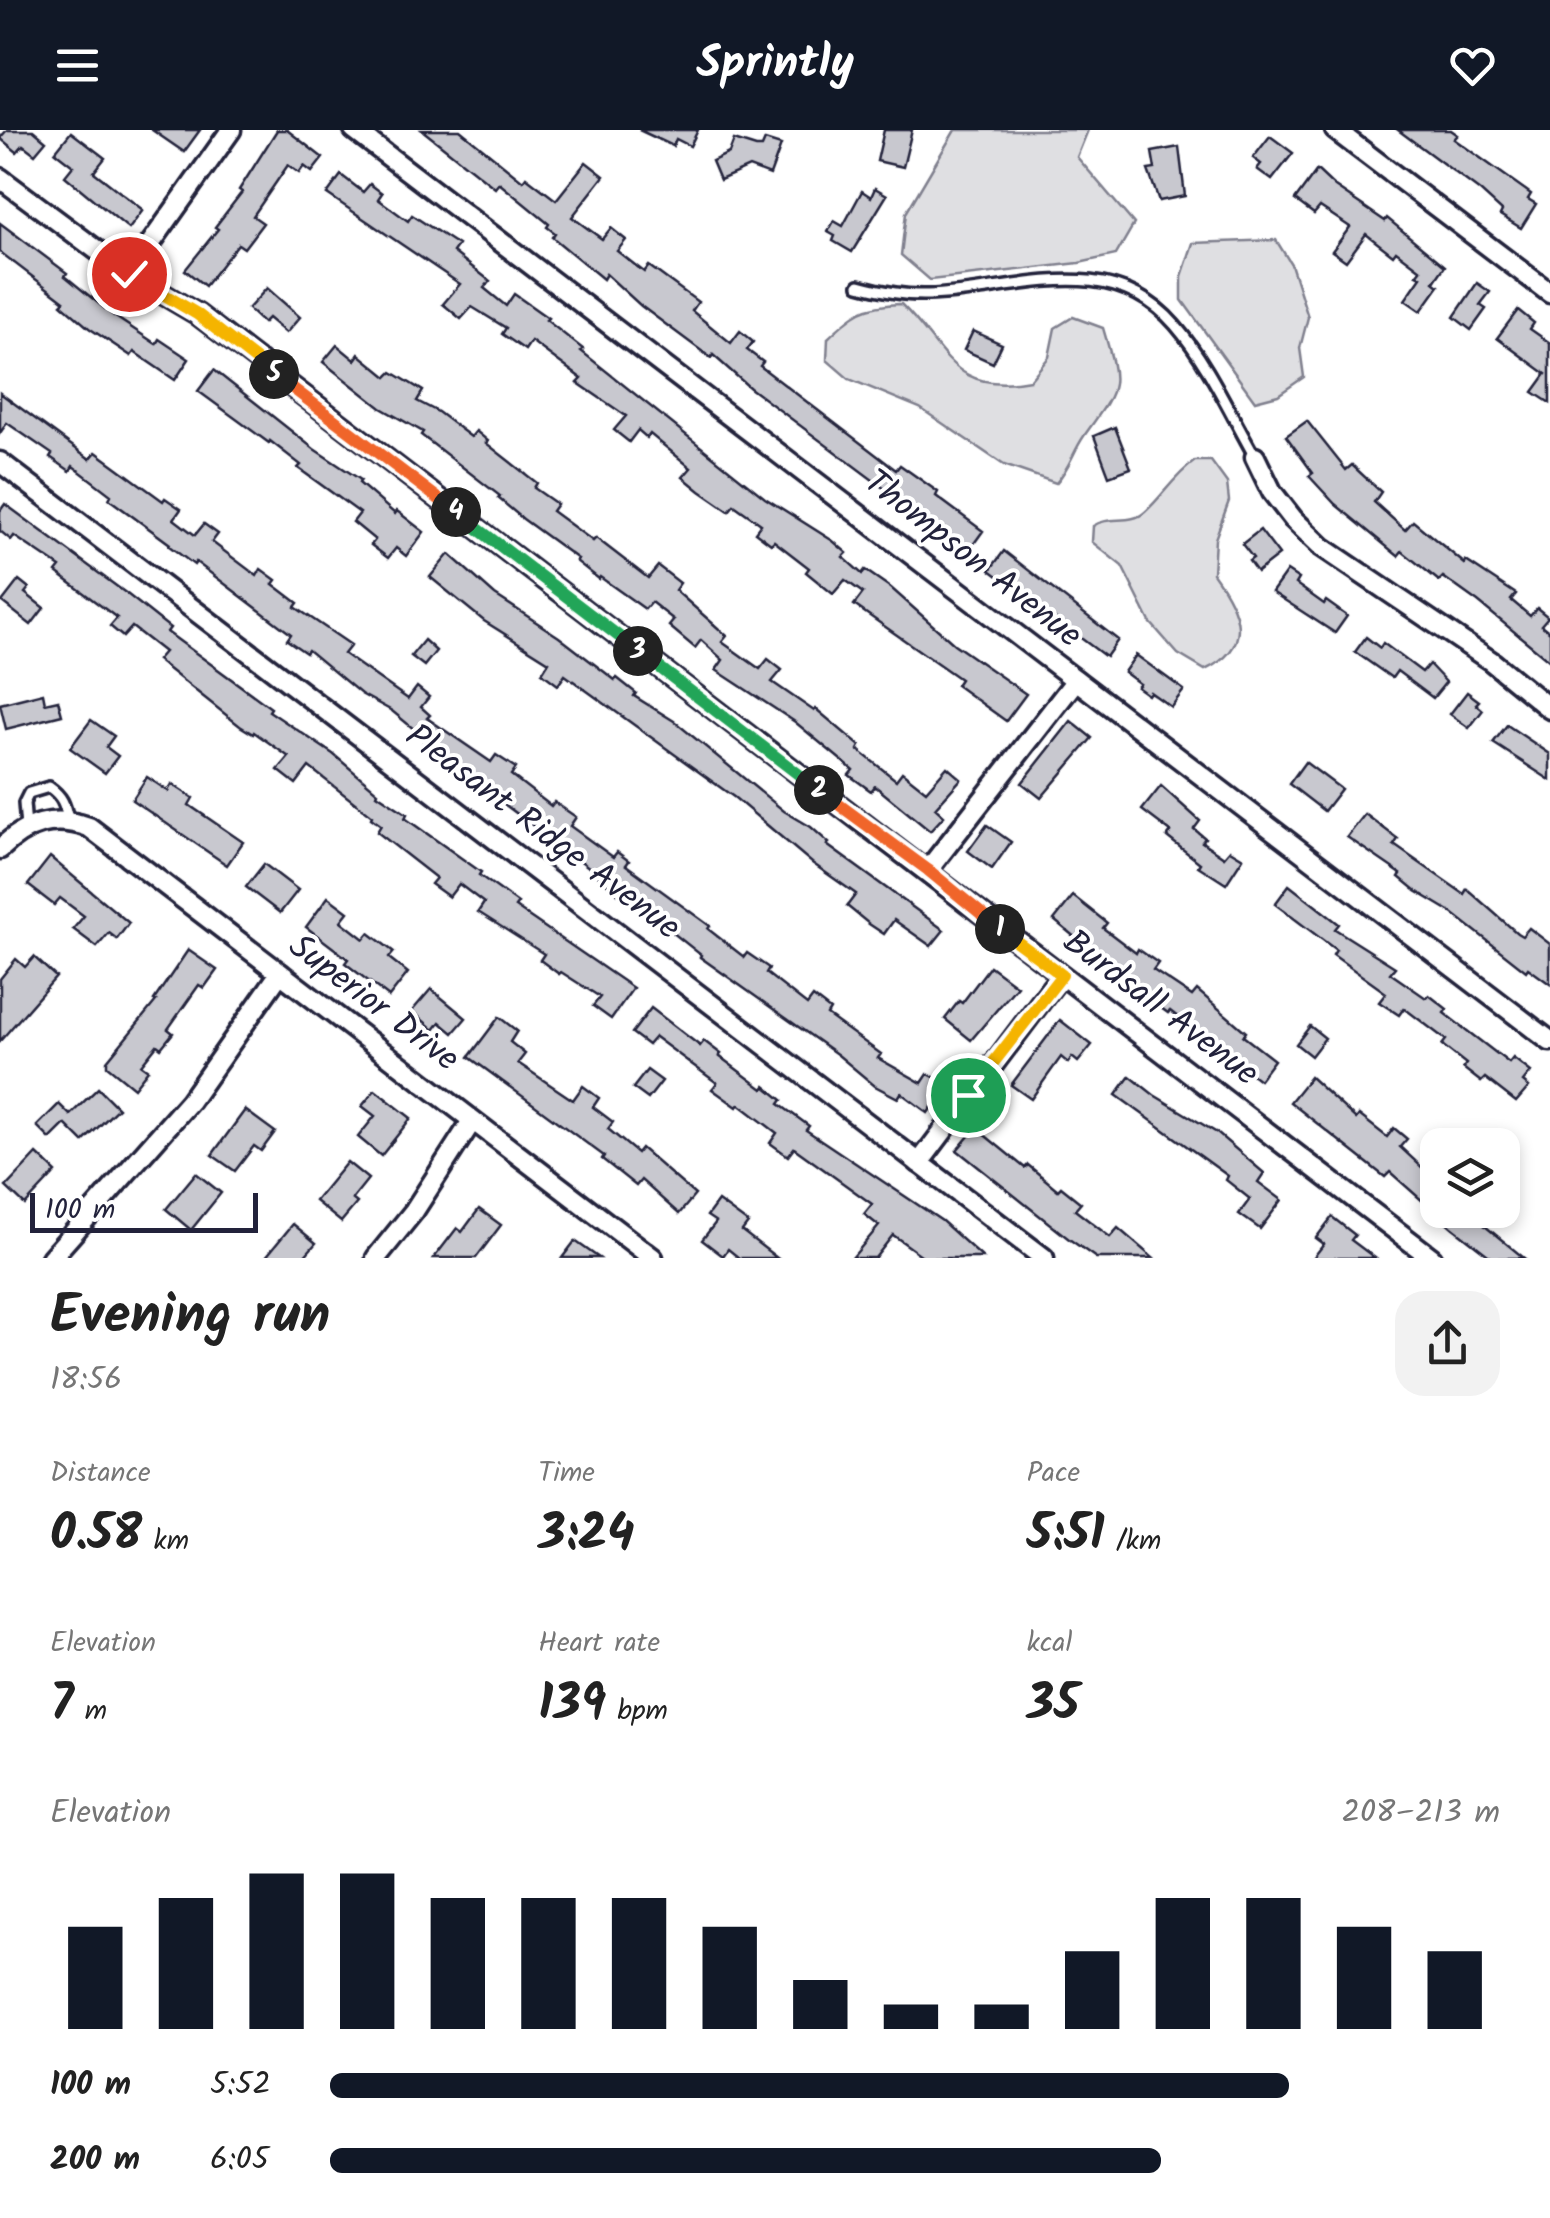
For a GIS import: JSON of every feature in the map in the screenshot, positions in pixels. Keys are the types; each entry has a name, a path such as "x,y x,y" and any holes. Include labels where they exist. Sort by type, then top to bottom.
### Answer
{"street":[{"path":"129,274 231,130"},
{"name":"Thompson Avenue","path":"354,130 1550,1040"},
{"path":"1335,130 1550,293"},
{"name":"Burdsall Avenue","path":"0,178 129,274 197,314 1432,1258"},
{"path":"1255,457 1272,492 1322,547 1491,661 1550,709"},
{"name":"Pleasant Ridge Avenue","path":"0,462 1044,1258"},
{"path":"928,870 1076,680"},
{"path":"0,848 26,828 68,820"},
{"name":"Superior Drive","path":"68,820 89,827 653,1258"},
{"path":"51,1258 190,1101 280,974"},
{"path":"919,1163 1062,975"},
{"path":"376,1258 414,1211 472,1121"}],"lane":[{"path":"859,286 924,296 1048,281 1094,280 1120,285 1148,300 1174,324 1255,457"},
{"path":"26,828 24,803 29,793 39,788 49,787 58,794 68,820"}],"shaded area":[{"path":"955,130 1088,130 1077,157 1134,224 1116,255 930,280 901,255 906,213"},
{"path":"1276,240 1291,264 1308,317 1300,348 1304,377 1278,395 1255,401 1182,300 1182,276 1193,243"},
{"path":"901,304 954,365 984,381 1030,380 1049,357 1055,328 1073,317 1103,328 1113,363 1111,396 1056,483 1004,465 920,408 849,379 827,360 828,338 853,317 878,306"},
{"path":"1195,461 1211,461 1227,483 1229,501 1215,539 1213,573 1230,600 1238,626 1231,650 1205,670 1178,654 1150,622 1122,566 1092,542 1093,526 1139,516"}],"building":[{"path":"7,130 33,130 46,141 35,154 23,145 17,152 0,138"},
{"path":"152,130 200,130 184,152"},
{"path":"277,130 287,130 323,158 312,172 304,166 299,173 288,165 253,216 263,223 244,248 238,244 205,286 185,270 218,229 215,227 242,192 239,190"},
{"path":"422,130 460,130 523,181 526,177 556,200 586,162 604,176 572,217 602,239 611,228 626,240 617,251 644,272 649,266 698,302 692,311 731,343 740,331 753,342 747,350 763,362 760,366 896,470 900,465 938,492 936,496 983,531 970,549 750,388 713,355 711,358 641,306 606,274 603,279 552,237 555,233 547,227 549,224 499,183 495,188"},
{"path":"639,130 698,130 690,146 676,139 673,146"},
{"path":"884,130 912,130 903,167 877,161"},
{"path":"1398,130 1451,130 1458,135 1454,139 1531,194 1528,199 1536,204 1521,228 1500,215 1502,211 1480,191"},
{"path":"71,132 105,158 94,172 143,210 129,229 65,176 73,166 55,152"},
{"path":"1270,136 1293,153 1272,180 1257,169 1261,164 1253,158"},
{"path":"734,140 756,147 762,147 765,140 781,145 770,175 749,167 720,180 712,161 729,153"},
{"path":"1179,147 1185,196 1159,201 1148,170 1155,169 1152,152"},
{"path":"1317,170 1335,187 1385,221 1387,218 1445,266 1434,282 1439,286 1421,311 1405,300 1421,277 1417,275 1421,270 1396,251 1393,255 1366,234 1346,261 1332,251 1350,227 1320,207 1314,214 1295,200"},
{"path":"341,175 363,192 370,184 382,193 378,199 408,221 412,215 458,245 453,252 490,281 484,288 506,306 514,294 548,318 581,351 765,498 833,541 847,553 843,557 862,574 865,570 891,588 954,644 1026,694 1006,721 956,685 960,679 854,605 863,593 845,580 833,594 806,572 809,568 774,541 771,544 755,532 761,524 734,505 729,511 700,491 683,477 691,468 650,434 647,438 638,430 629,442 614,430 626,416 578,383 582,379 531,341 525,350 502,334 506,328 472,307 461,319 443,304 460,284 327,194"},
{"path":"875,188 887,195 852,252 833,241 835,236 828,232 834,221 843,226 862,191 871,197"},
{"path":"0,223 67,273 65,276 114,316 156,344 159,339 189,359 175,380 89,328 61,304 64,301 0,252"},
{"path":"1477,283 1490,292 1480,305 1486,309 1471,330 1454,317"},
{"path":"267,288 300,317 286,333 268,318 263,323 248,309"},
{"path":"1518,310 1534,323 1530,329 1550,343 1550,403 1533,392 1546,374 1497,338"},
{"path":"973,331 1002,344 993,363 964,350"},
{"path":"337,345 355,360 359,354 387,377 392,372 423,391 417,401 471,437 476,431 537,483 534,488 557,504 552,511 593,541 596,538 648,578 658,566 680,583 675,590 727,636 722,642 760,669 768,659 782,670 772,682 816,709 896,780 902,772 926,791 947,767 961,779 935,808 944,816 930,831 875,786 871,791 849,775 853,770 795,722 716,670 723,660 701,640 695,648 669,626 674,620 651,602 645,609 599,579 421,435 423,432 381,408 323,362"},
{"path":"214,370 314,449 361,480 359,483 395,514 397,511 424,532 406,556 396,548 388,558 371,545 375,540 353,522 360,513 298,468 301,465 270,441 198,391"},
{"path":"0,393 90,459 96,452 163,501 165,498 181,509 174,519 195,535 204,524 218,534 212,542 257,576 261,569 276,580 273,584 298,603 295,607 351,645 344,654 408,699 417,687 429,697 421,707 430,715 427,718 491,762 496,755 516,768 511,775 551,806 554,802 576,817 570,826 613,857 617,852 629,861 626,865 710,926 708,929 744,957 747,953 769,968 766,973 807,1005 813,997 830,1010 827,1015 881,1054 878,1058 922,1083 928,1074 948,1084 928,1113 901,1093 898,1098 875,1086 700,957 667,928 636,910 590,868 504,804 508,800 422,745 426,739 392,711 361,694 308,650 306,653 287,640 291,634 169,546 73,466 70,471 7,423 0,433"},
{"path":"1307,421 1346,470 1352,465 1381,492 1374,502 1405,530 1413,521 1465,564 1466,561 1516,594 1511,600 1530,616 1537,608 1548,617 1541,625 1550,632 1550,661 1478,602 1443,577 1439,581 1402,551 1398,556 1335,504 1309,476 1313,473 1286,436"},
{"path":"1115,427 1131,468 1109,476 1094,436"},
{"path":"5,504 127,594 170,628 167,632 271,708 269,711 333,754 377,794 407,814 405,818 518,903 515,907 633,988 611,1019 593,1006 600,997 559,974 540,960 544,954 478,912 484,903 459,884 449,897 431,884 436,878 377,832 381,825 372,816 309,767 296,784 278,770 289,757 240,726 157,660 164,652 132,627 123,637 110,626 117,618 56,572 60,567 0,531 0,511"},
{"path":"1260,530 1279,555 1257,572 1249,561 1253,558 1242,544"},
{"path":"1004,551 1118,640 1106,657 990,570"},
{"path":"449,554 495,595 617,678 636,693 634,696 674,721 784,811 811,827 827,845 944,930 931,946 894,920 884,934 869,924 847,906 856,894 812,863 735,798 565,675 558,685 542,673 549,662 484,621 430,577"},
{"path":"1287,571 1299,579 1296,584 1347,616 1335,633 1272,592"},
{"path":"19,580 29,588 25,593 44,608 31,625 2,602"},
{"path":"1366,637 1380,648 1383,643 1422,672 1429,664 1446,682 1433,698 1397,671 1392,678 1355,652"},
{"path":"424,640 436,651 424,666 411,656"},
{"path":"1136,655 1184,690 1171,707 1137,687 1140,684 1124,672"},
{"path":"1467,692 1483,710 1469,728 1450,714"},
{"path":"43,693 45,703 58,700 62,715 6,729 0,704"},
{"path":"91,720 114,736 106,747 118,756 105,773 70,748"},
{"path":"1071,721 1092,738 1041,798 1022,783"},
{"path":"1507,725 1550,754 1550,780 1493,743"},
{"path":"1305,762 1341,789 1324,811 1289,784"},
{"path":"147,777 168,791 172,784 193,798 189,805 243,842 227,865 132,800"},
{"path":"1161,786 1200,821 1194,829 1205,838 1202,842 1224,857 1230,850 1243,858 1226,884 1198,866 1200,863 1167,837 1171,832 1142,810"},
{"path":"1365,814 1398,839 1394,845 1464,894 1467,889 1517,933 1522,936 1529,928 1550,944 1550,984 1528,968 1526,971 1347,837"},
{"path":"987,825 1011,842 992,869 968,851"},
{"path":"50,857 129,923 117,939 109,933 97,947 73,929 84,916 60,898 54,905 28,885"},
{"path":"264,864 298,890 280,913 246,887"},
{"path":"1289,885 1339,924 1335,929 1395,967 1390,973 1426,998 1429,995 1447,1009 1444,1013 1509,1063 1513,1058 1531,1072 1523,1082 1529,1087 1516,1102 1485,1078 1481,1082 1463,1068 1466,1064 1442,1045 1446,1040 1404,1008 1399,1015 1379,1002 1386,993 1333,955 1336,950 1275,904"},
{"path":"1073,896 1107,923 1103,928 1136,953 1138,949 1158,963 1153,970 1192,996 1197,990 1246,1032 1243,1036 1274,1060 1259,1080 1170,1011 1091,957 1094,953 1054,920"},
{"path":"328,897 348,912 341,921 364,939 369,933 394,952 389,958 408,973 389,997 306,927"},
{"path":"188,950 217,970 204,988 199,985 168,1029 173,1033 161,1048 157,1045 141,1065 148,1070 134,1088 107,1066 107,1061 156,1001"},
{"path":"34,957 56,977 0,1041 0,979 16,959 25,967"},
{"path":"990,966 1017,986 971,1040 945,1019"},
{"path":"431,989 466,1018 453,1033 440,1022 434,1030 412,1011"},
{"path":"651,1008 700,1046 704,1041 763,1089 765,1086 782,1100 779,1104 809,1126 806,1130 942,1221 983,1258 925,1258 893,1235 875,1258 852,1258 879,1226 864,1214 872,1204 794,1148 788,1156 770,1143 777,1133 712,1089 717,1083 655,1037 648,1045 632,1033"},
{"path":"499,1017 517,1031 510,1042 525,1054 518,1063 573,1100 583,1086 599,1098 593,1107 613,1122 608,1129 637,1153 641,1148 695,1195 679,1214 641,1180 636,1186 602,1159 604,1156 469,1057"},
{"path":"1060,1020 1092,1045 1078,1062 1072,1057 1068,1063 1061,1057 1031,1099 1011,1085"},
{"path":"1310,1026 1325,1038 1311,1056 1296,1044"},
{"path":"647,1070 662,1081 648,1099 633,1088"},
{"path":"1130,1076 1217,1133 1264,1173 1258,1182 1282,1200 1260,1229 1239,1214 1250,1199 1226,1180 1228,1176 1116,1095"},
{"path":"1310,1077 1356,1119 1359,1115 1387,1137 1394,1128 1407,1139 1400,1147 1420,1165 1420,1199 1390,1172 1385,1177 1290,1102"},
{"path":"98,1088 118,1108 83,1142 65,1124 50,1139 37,1126 59,1104 70,1115"},
{"path":"375,1090 411,1118 381,1156 358,1137 375,1116 362,1106"},
{"path":"245,1110 275,1132 261,1151 254,1146 235,1171 212,1155"},
{"path":"976,1128 1025,1168 1028,1165 1081,1203 1075,1210 1110,1237 1118,1228 1153,1258 1096,1258 1069,1239 957,1150"},
{"path":"37,1154 56,1172 25,1205 6,1187"},
{"path":"347,1162 368,1179 352,1199 357,1203 341,1222 315,1201"},
{"path":"196,1173 221,1193 191,1230 166,1209"},
{"path":"718,1201 748,1223 742,1231 777,1258 739,1258 728,1249 723,1256 702,1240 716,1222 707,1216"},
{"path":"479,1209 501,1225 476,1258 434,1258 457,1228 462,1232"},
{"path":"1332,1217 1355,1235 1351,1240 1375,1258 1313,1258 1324,1244 1316,1238"},
{"path":"293,1224 316,1243 303,1258 265,1258"},
{"path":"1453,1228 1487,1228 1524,1258 1492,1258"},
{"path":"575,1241 599,1258 562,1258"}],"route":[{"path":"129,274 197,314 1062,975 968,1095"}]}
